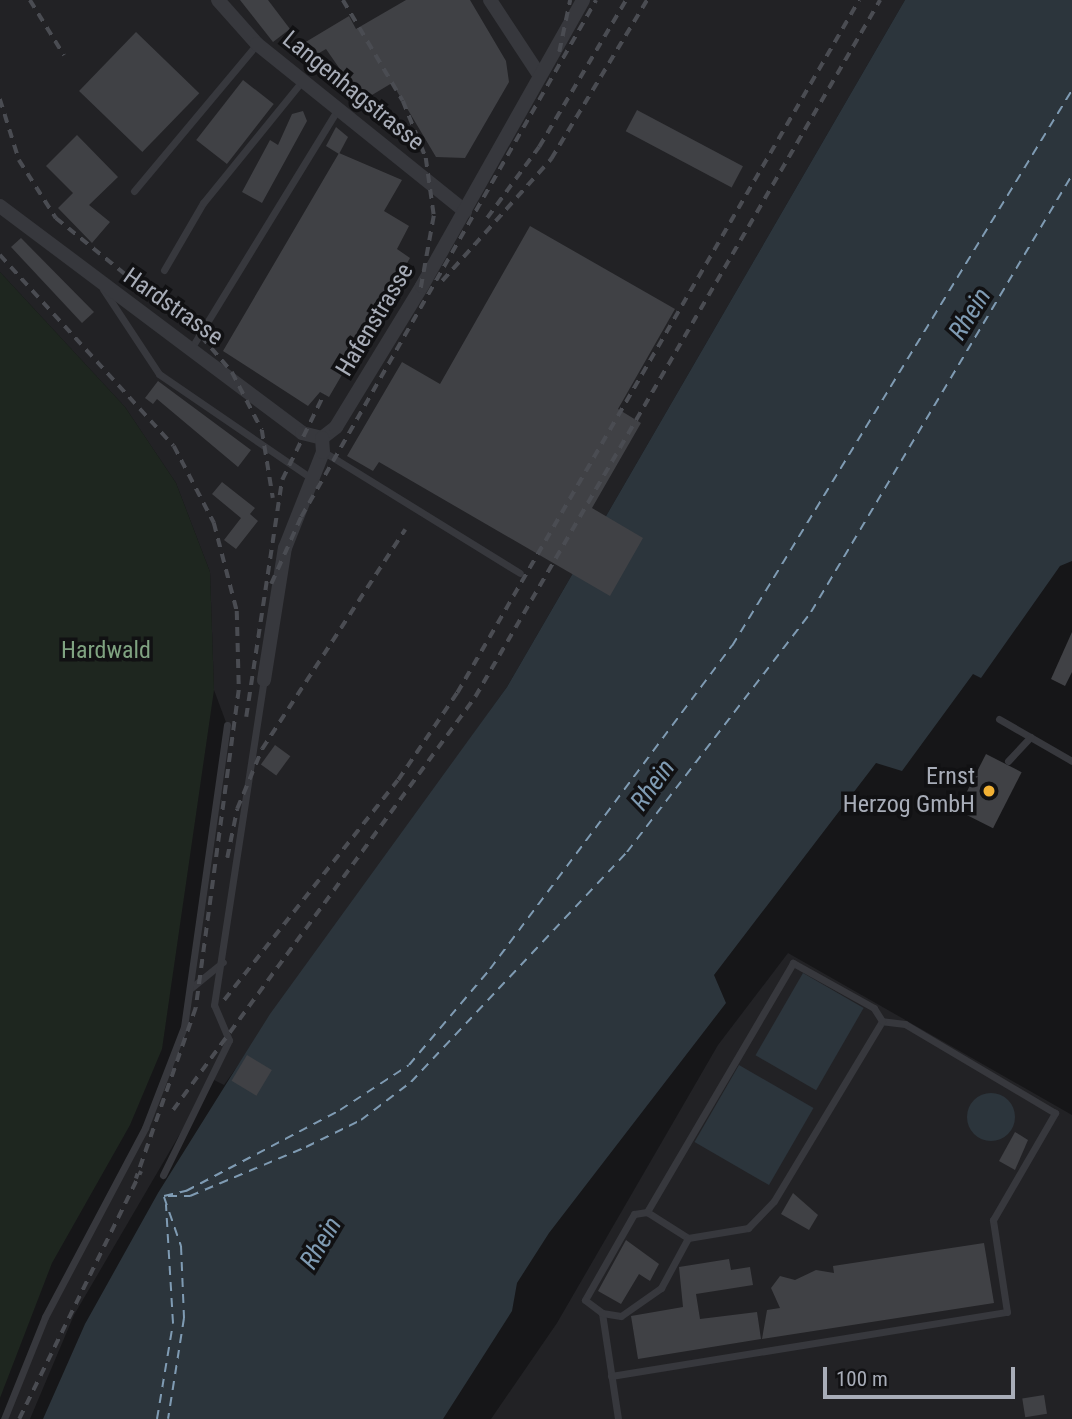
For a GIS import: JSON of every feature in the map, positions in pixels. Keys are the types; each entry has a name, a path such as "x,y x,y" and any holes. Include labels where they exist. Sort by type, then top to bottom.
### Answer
{"street":[{"name":"Langenhagstrasse","path":"218,0 257,44 465,211"},
{"path":"490,0 538,73"},
{"name":"Hafenstrasse","path":"264,680 285,548 323,445 465,211 538,73 583,0"},
{"name":"Hardstrasse","path":"0,206 99,282 192,347 302,433 323,445"}],"lane":[{"path":"134,191 257,44"},
{"path":"163,270 203,203 303,80"},
{"path":"192,347 338,108"},
{"path":"99,282 159,374 311,478"},
{"path":"323,445 520,573"},
{"path":"163,1175 229,1040 214,1005 223,962 264,680"},
{"path":"999,719 1072,761"},
{"path":"4,1419 45,1317 168,1077 190,988 228,724"},
{"path":"1008,761 1030,737"},
{"path":"190,988 223,962"},
{"path":"647,1212 793,963 874,1008 882,1021"},
{"path":"688,1238 662,1288 621,1316 602,1313 585,1300 635,1214 647,1212 688,1238 748,1228 774,1201 882,1021"},
{"path":"611,1376 1007,1312 993,1220 1055,1113 905,1024 882,1021"},
{"path":"602,1313 618,1419"}],"shaded area":[{"path":"0,0 905,0 507,687 224,1085 212,1079 74,1315 30,1419 4,1419 45,1317 145,1128 184,1027 227,725 214,690 210,572 176,483 125,407 0,272"},
{"path":"788,953 1072,1115 1072,1419 491,1419 557,1323 718,1045"}],"green space":[{"name":"Hardwald","path":"0,272 125,407 176,483 210,572 214,690 162,1049 130,1125 52,1263 0,1398"}],"water":[{"name":"Rhein","path":"905,0 1072,0 1072,561 1060,566 981,678 973,674 902,771 876,763 714,975 726,1003 549,1233 517,1283 512,1311 443,1419 43,1419 85,1324 158,1193 270,1014 507,687"},
{"path":"803,973 864,1008 816,1090 756,1055"},
{"path":"739,1065 813,1108 769,1185 694,1142"},
{"path":"991,1093 1008,1100 1015,1117 1008,1134 991,1141 974,1134 967,1117 974,1100"}],"building":[{"path":"240,0 268,0 290,29 273,42"},
{"path":"406,0 470,0 506,61 509,82 465,158 436,157 392,83 362,101 326,49 307,60 299,46 349,16 356,29"},
{"path":"136,32 199,93 142,152 79,91"},
{"path":"243,80 274,104 227,164 196,140"},
{"path":"637,110 743,166 732,188 626,131"},
{"path":"303,111 307,121 262,203 242,192 270,140 278,145 292,114"},
{"path":"336,127 348,137 339,154 326,146"},
{"path":"77,135 118,177 89,205 110,222 92,243 58,208 73,193 46,166"},
{"path":"339,153 402,180 384,211 409,226 397,249 410,258 329,397 320,392 308,406 223,351"},
{"path":"530,226 675,309 618,409 641,423 592,508 643,538 610,596 379,462 373,471 347,456 402,362 440,384"},
{"path":"21,238 94,312 82,323 11,247"},
{"path":"158,381 251,450 238,467 157,399 153,404 145,398"},
{"path":"222,482 255,508 250,514 258,521 236,549 224,540 241,518 212,494"},
{"path":"1072,632 1072,672 1065,686 1051,679"},
{"path":"275,745 290,756 276,776 261,764"},
{"name":"Ernst Herzog GmbH","path":"986,754 1022,772 993,828 957,810"},
{"path":"247,1055 272,1070 256,1096 232,1081"},
{"path":"1015,1132 1028,1140 1015,1170 999,1161"},
{"path":"793,1193 818,1215 809,1230 781,1214"},
{"path":"626,1240 659,1264 650,1281 639,1274 621,1304 598,1291"},
{"path":"984,1243 994,1303 762,1339 767,1310 780,1308 771,1288 780,1276 795,1280 816,1270 834,1273 833,1266"},
{"path":"729,1259 731,1270 750,1267 753,1285 696,1294 700,1319 757,1312 761,1339 638,1359 631,1316 683,1307 679,1267"},
{"path":"1044,1395 1047,1414 1025,1417 1022,1398"}],"ferry route":[{"path":"164,1196 186,1191 340,1110 409,1065 490,969 732,646 1072,90"},
{"path":"168,1196 190,1196 306,1147 361,1120 411,1082 627,852 811,612 1072,175"},
{"path":"164,1197 181,1246 184,1318 168,1419"},
{"path":"157,1419 173,1323 166,1204"}],"railway":[{"path":"30,0 64,55"},
{"path":"343,0 403,101 426,158 434,216 420,294"},
{"path":"559,52 570,0"},
{"path":"271,584 301,517 596,0"},
{"path":"487,218 539,147 626,0"},
{"path":"442,281 551,159 647,0"},
{"path":"224,1000 398,780 457,693 859,0"},
{"path":"173,1110 475,697 880,0"},
{"path":"0,99 19,160 56,218 201,336 232,372 262,430 273,498"},
{"path":"0,255 174,446 214,523 237,611 239,690 196,1008 136,1179"},
{"path":"246,717 282,480 324,394"},
{"path":"227,858 237,809 262,749 405,530"},
{"path":"19,1419 141,1171"}],"place":[{"name":"Ernst Herzog GmbH","path":"989,791"}]}
